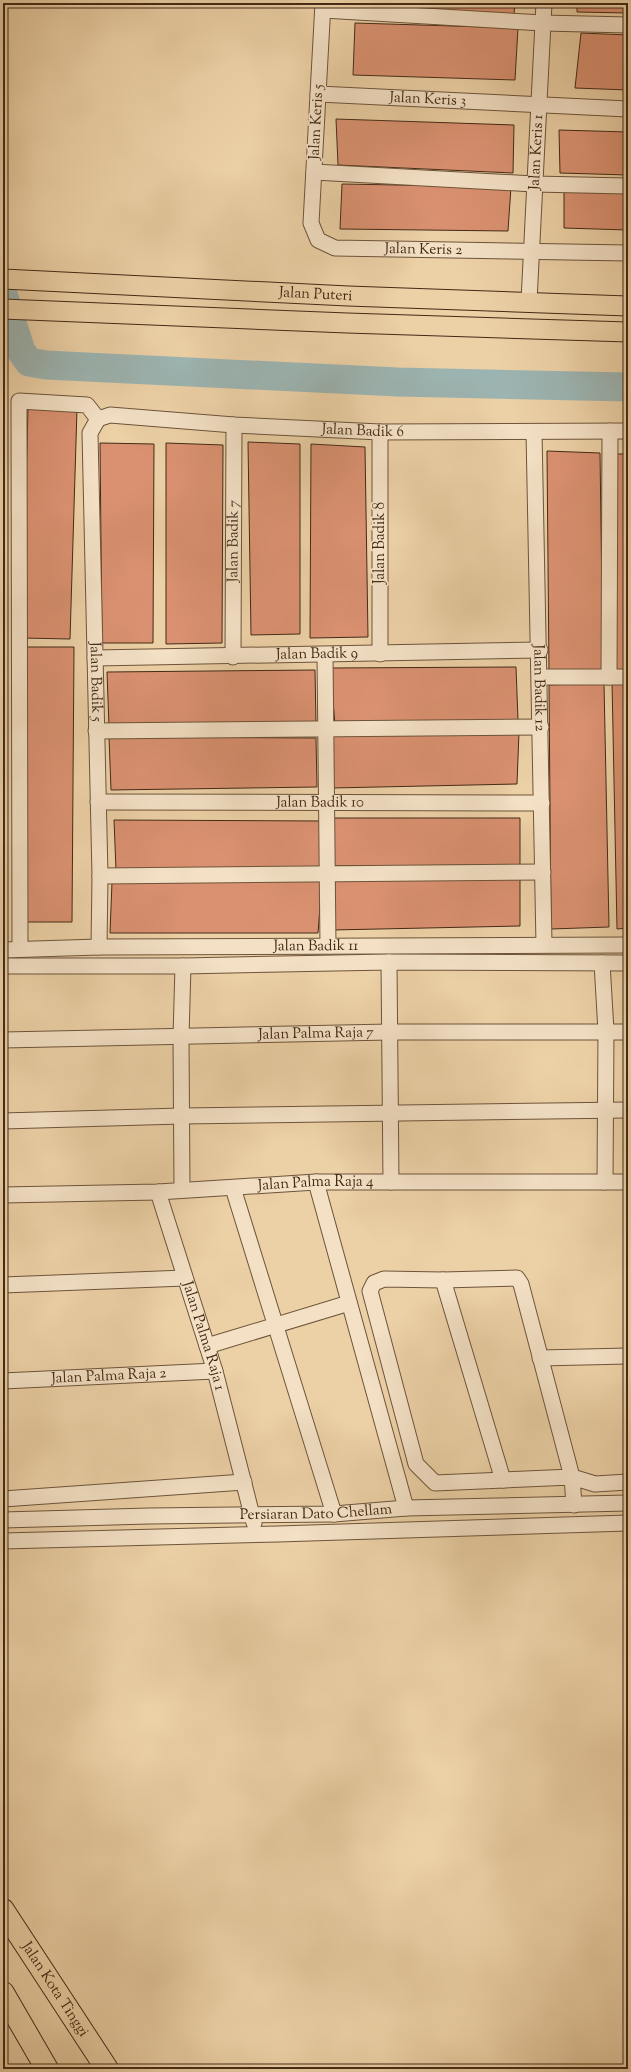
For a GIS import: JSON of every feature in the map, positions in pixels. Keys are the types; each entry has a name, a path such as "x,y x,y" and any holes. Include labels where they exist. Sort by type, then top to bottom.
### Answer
{"highway":[{"name":"Jalan Kota Tinggi","path":"3,1910 107,2069"},
{"path":"3,1994 47,2069"}],"main road":[{"name":"Jalan Puteri","path":"3,279 348,296 628,306"},
{"path":"346,323 348,296"},
{"name":"Jalan Puteri","path":"3,309 346,323 628,332"}],"street":[{"name":"Jalan Keris 1","path":"529,302 544,3"},
{"path":"323,6 543,23 628,25"},
{"name":"Jalan Keris 5","path":"318,240 312,223 323,6"},
{"name":"Jalan Keris 3","path":"318,94 628,109"},
{"path":"314,172 534,184 628,186"},
{"name":"Jalan Keris 2","path":"318,240 335,248 531,250 628,253"},
{"path":"20,949 19,401 87,405 98,419"},
{"name":"Jalan Badik 6","path":"98,419 110,415 234,425 380,432 628,431"},
{"name":"Jalan Badik 5","path":"98,419 90,433 100,876 99,947"},
{"name":"Jalan Badik 7","path":"233,657 234,425"},
{"path":"609,677 610,431"},
{"name":"Jalan Badik 8","path":"380,432 380,654"},
{"name":"Jalan Badik 12","path":"534,432 540,650 544,944"},
{"name":"Jalan Badik 9","path":"95,658 233,657 540,650"},
{"path":"325,655 328,946"},
{"path":"540,677 628,677"},
{"path":"96,731 541,728"},
{"name":"Jalan Badik 10","path":"98,802 542,803"},
{"path":"100,876 543,872"},
{"name":"Jalan Badik 11","path":"3,950 99,947 544,944 628,945"},
{"path":"389,962 391,1182"},
{"path":"3,966 183,966 389,962 628,963"},
{"path":"602,963 606,1031 605,1182"},
{"path":"182,1190 181,1037 183,966"},
{"name":"Jalan Palma Raja 7","path":"3,1040 390,1032 628,1032"},
{"path":"3,1120 628,1110"},
{"path":"316,1182 406,1508"},
{"name":"Jalan Palma Raja 4","path":"3,1195 158,1192 316,1182 628,1182"},
{"path":"233,1188 334,1514"},
{"name":"Jalan Palma Raja 1","path":"158,1192 215,1371 244,1482 256,1535"},
{"path":"3,1285 185,1278"},
{"path":"574,1505 572,1477 521,1284 517,1278 443,1280 384,1279 374,1284 370,1292 416,1464 435,1483 572,1477 595,1484 628,1482"},
{"path":"443,1280 503,1480"},
{"path":"207,1346 349,1303"},
{"path":"540,1358 628,1356"},
{"name":"Jalan Palma Raja 2","path":"3,1381 215,1371"},
{"path":"3,1499 244,1482"},
{"name":"Persiaran Dato Chellam","path":"3,1520 252,1514 334,1514 406,1508 628,1503"},
{"name":"Persiaran Dato Chellam","path":"3,1541 256,1535 628,1523"}],"building":[{"path":"353,3 515,3 514,14 353,6"},
{"path":"577,3 628,3 628,13 577,12"},
{"path":"355,23 518,28 515,80 353,75"},
{"path":"581,33 628,35 628,90 575,88"},
{"path":"336,119 514,125 513,173 338,165"},
{"path":"559,130 628,132 628,175 560,173"},
{"path":"342,184 511,187 508,231 340,229"},
{"path":"564,187 628,189 628,230 564,228"},
{"path":"28,408 77,409 70,639 22,638"},
{"path":"248,442 300,444 300,634 251,635"},
{"path":"100,443 154,444 153,643 102,643"},
{"path":"166,443 223,445 222,643 166,644"},
{"path":"311,444 365,447 368,637 310,638"},
{"path":"547,451 600,453 603,670 549,672"},
{"path":"615,454 628,454 628,670 614,670"},
{"path":"26,647 74,647 72,922 25,922"},
{"path":"516,667 518,720 335,724 330,668"},
{"path":"315,670 316,724 109,727 107,672"},
{"path":"612,681 628,681 628,928 617,929"},
{"path":"604,683 609,927 551,929 549,685"},
{"path":"519,732 517,784 332,788 330,736"},
{"path":"109,737 316,738 317,787 111,790"},
{"path":"332,818 520,818 520,865 333,866"},
{"path":"114,820 323,821 321,868 116,870"},
{"path":"520,877 520,926 332,930 335,880"},
{"path":"322,881 318,933 110,933 112,882"}],"waterway":[{"path":"3,294 21,351 29,362 46,365 398,382 628,387"}]}
